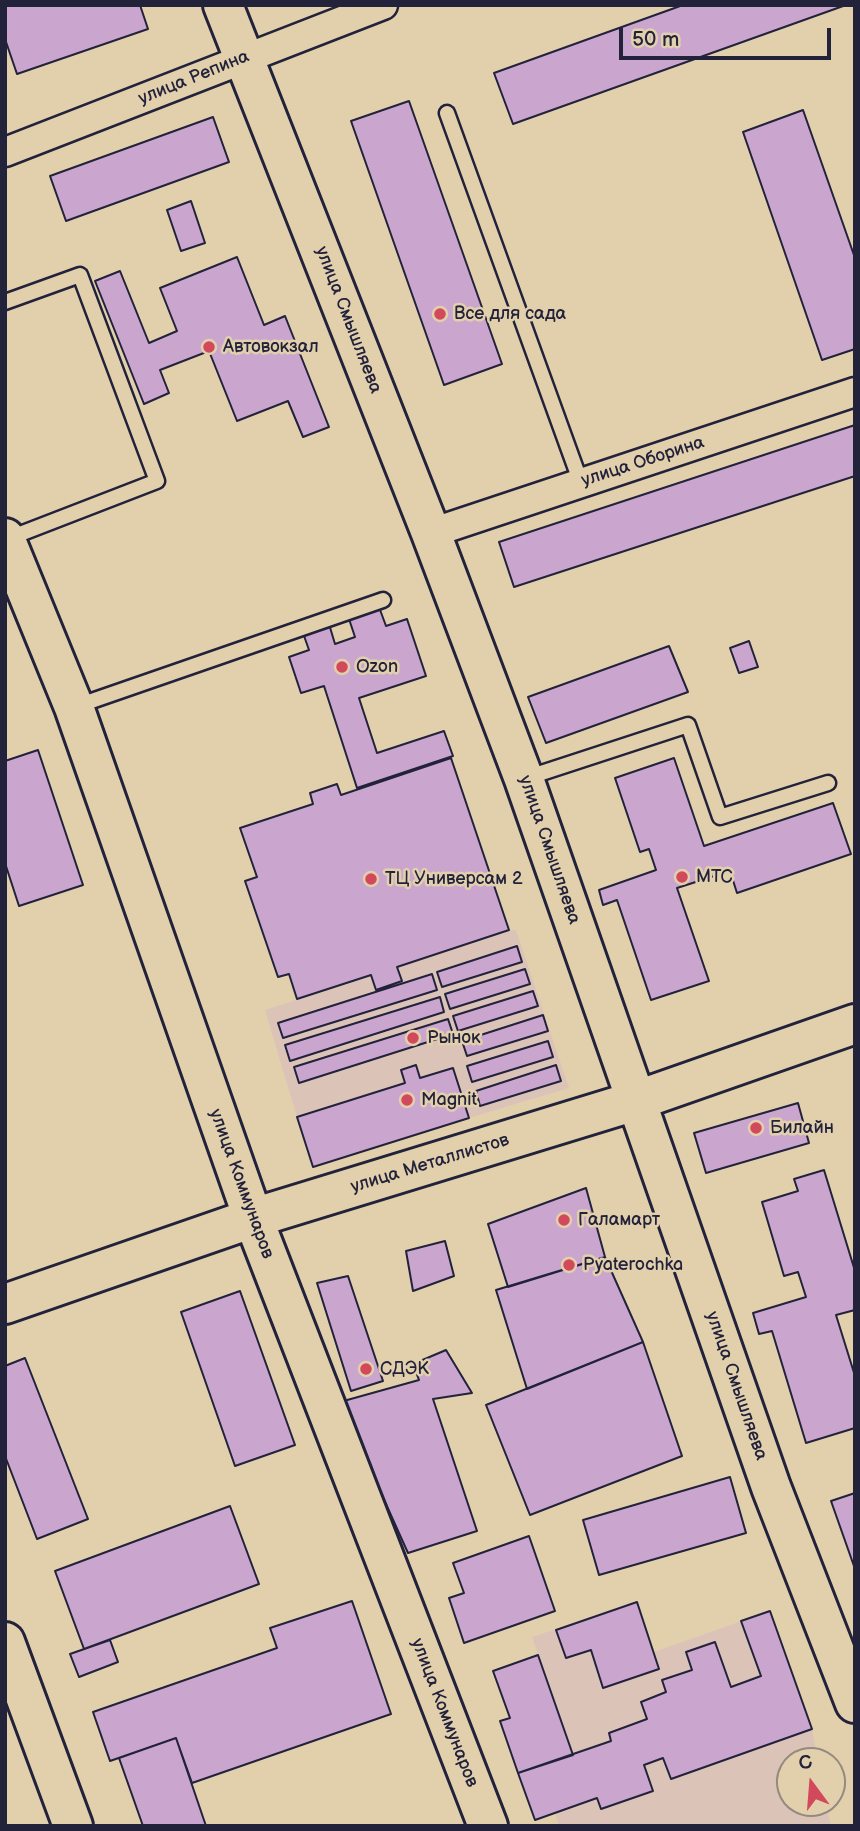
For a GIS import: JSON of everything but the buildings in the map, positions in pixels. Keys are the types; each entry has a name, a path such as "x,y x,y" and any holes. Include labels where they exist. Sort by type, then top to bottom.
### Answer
{"street":[{"name":"улица Смышляева","path":"223,5 431,533 524,779 771,1487 855,1703"},
{"name":"улица Репина","path":"5,152 383,5"},
{"name":"улица Оборина","path":"431,533 855,392"},
{"name":"улица Коммунаров","path":"5,539 74,707 253,1218 488,1826"},
{"name":"улица Металлистов","path":"5,1304 253,1218 635,1101 855,1024"},
{"path":"5,1642 73,1826"}],"lane":[{"path":"447,113 581,483"},
{"path":"5,302 80,275 157,481 5,539"},
{"path":"74,707 383,600"},
{"path":"524,779 688,725 720,817 828,783"}],"shaded area":[{"name":"Рынок","path":"516,930 569,1088 469,1118 453,1068 420,1078 416,1065 401,1070 405,1083 297,1117 265,1010 371,975 377,990 402,981 397,967"},
{"path":"637,1602 654,1652 770,1611 812,1729 815,1747 776,1747 776,1817 829,1817 831,1826 559,1826 555,1813 597,1798 601,1809 644,1765 663,1758 647,1719 609,1733 611,1741 573,1755 532,1637"}],"place":[{"name":"Все для сада","path":"440,314"},
{"name":"Автовокзал","path":"209,347"},
{"name":"Ozon","path":"342,667"},
{"name":"МТС","path":"682,877"},
{"name":"ТЦ Универсам 2","path":"371,879"},
{"name":"Рынок","path":"413,1038"},
{"name":"Magnit","path":"407,1100"},
{"name":"Билайн","path":"756,1128"},
{"name":"Галамарт","path":"564,1220"},
{"name":"Pyaterochka","path":"569,1265"},
{"name":"СДЭК","path":"366,1369"}]}
